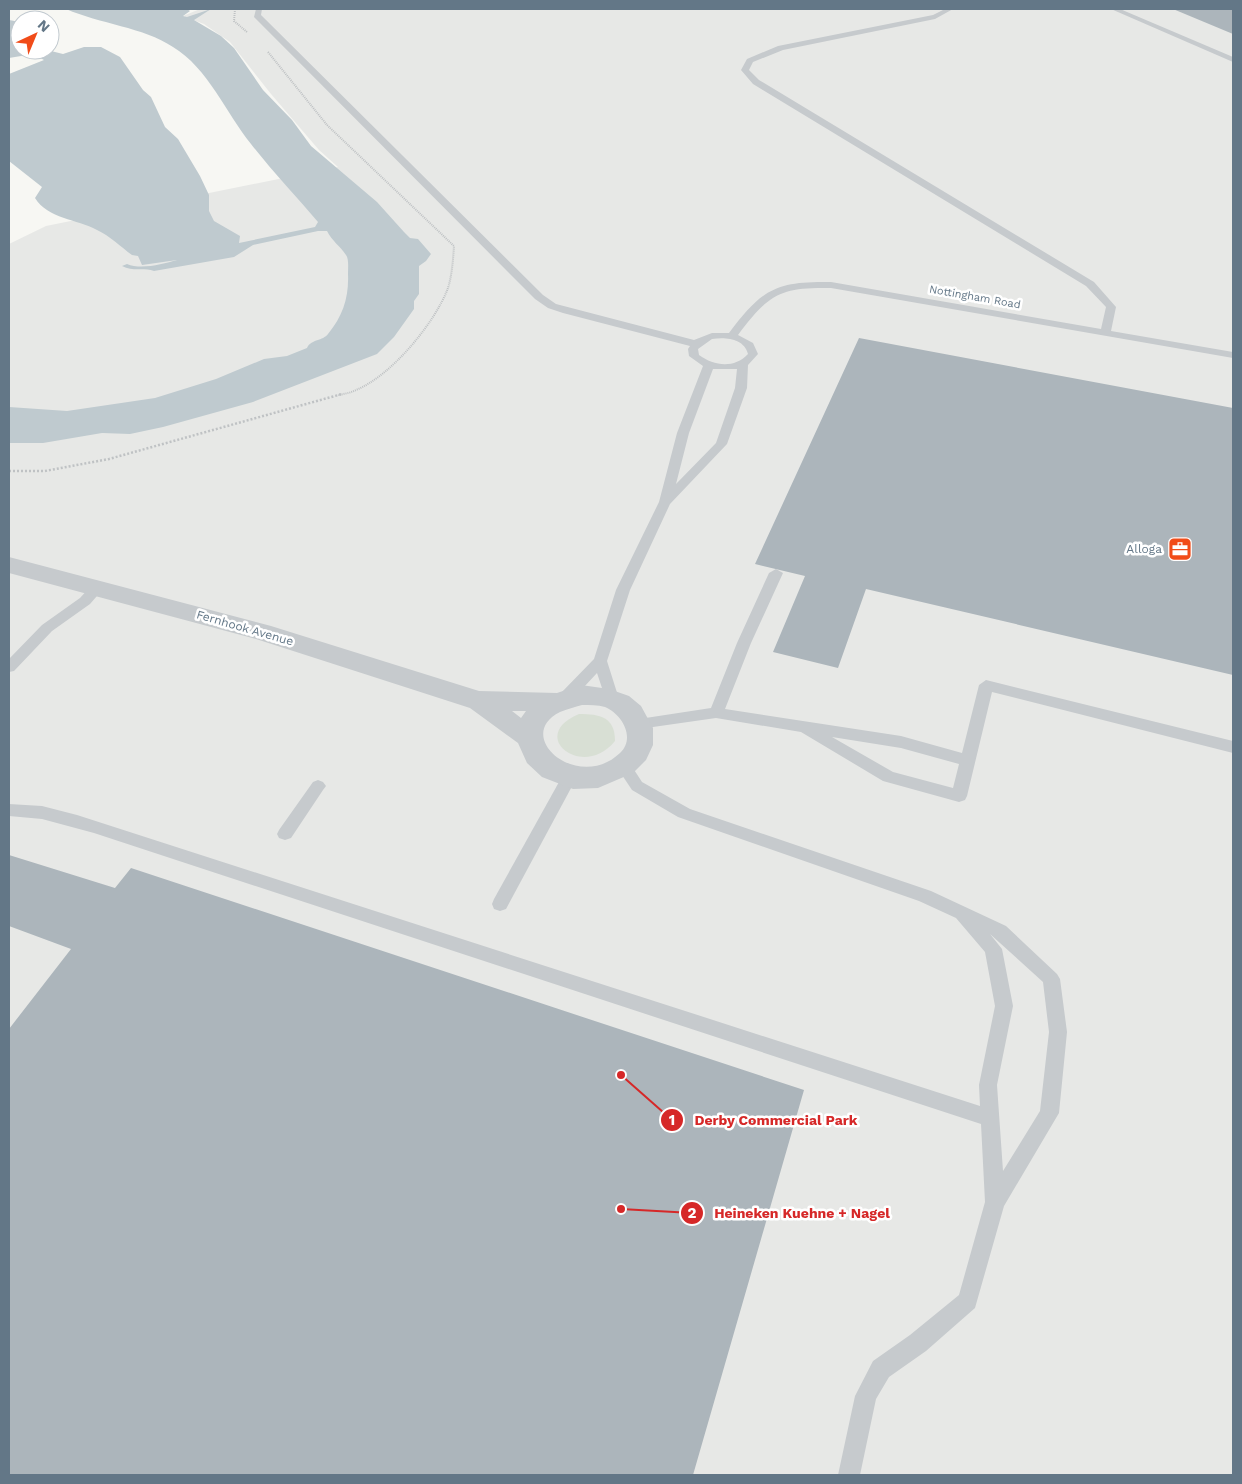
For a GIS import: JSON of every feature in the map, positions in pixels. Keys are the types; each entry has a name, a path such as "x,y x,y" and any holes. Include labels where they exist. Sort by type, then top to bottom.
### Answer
{"street":[{"name":"Fernhook Avenue","path":"9,565 262,632 479,701 529,737"},
{"path":"581,695 612,699 624,706 639,724 641,742 632,759 624,766 598,777 569,776 553,771 540,762 531,750 529,737 532,723 541,711 559,700 581,695"},
{"name":"Fernhook Avenue","path":"479,701 559,700"}],"lane":[{"path":"259,9 256,14 539,296 552,306 696,344"},
{"path":"950,9 935,17 781,48 750,61 745,70 765,87 1090,284 1111,307 1105,332"},
{"path":"1115,9 1233,60"},
{"name":"Nottingham Road","path":"732,336 764,298 782,287 803,284 831,285 1233,355"},
{"path":"711,336 732,336 749,343 754,354 744,364 727,367 709,365 694,356 693,349 696,344 711,336"},
{"path":"665,502 721,444 740,388 744,364"},
{"path":"559,700 600,661 623,590 665,502 683,433 709,365"},
{"path":"716,713 744,643 776,573"},
{"path":"9,667 47,628 85,601 96,589"},
{"path":"600,661 612,699"},
{"path":"807,729 888,777 959,796 966,760 986,685 1233,747"},
{"path":"639,724 716,713 807,729 901,742 966,760"},
{"path":"624,766 637,786 684,813 925,896 1000,931 1051,979 1058,1032 1049,1113 995,1202 968,1300 918,1343 881,1368 866,1396 849,1475"},
{"path":"500,904 569,776"},
{"path":"285,834 318,786"},
{"path":"9,810 26,809 146,843 990,1118"},
{"path":"958,911 993,948 1004,1006 988,1085 995,1202"}],"path":[{"path":"235,9 234,21 250,34"},
{"path":"9,471 46,471 109,459 357,390 369,383 406,350 444,298 450,279 454,246 419,209 336,134 299,94 263,46"}],"shaded area":[{"path":"66,9 187,9 190,11 183,16 187,17 211,9 194,20 221,36 234,48 263,90 292,120 311,146 377,202 410,238 418,239 431,254 419,266 419,294 414,301 414,309 394,337 377,354 253,402 163,427 130,434 102,433 43,443 9,443 9,407 67,411 155,398 216,379 264,359 287,356 307,348 311,343 326,336 338,320 346,298 348,282 347,257 327,231 318,231 253,245 234,257 154,271 130,269 122,266 127,264 133,266 152,266 177,260 142,265 138,256 132,255 102,232 63,218 41,205 35,198 42,187 9,161 9,74 44,60 60,60 60,53 84,47 101,47 120,57 143,90 151,97 165,127 178,139 200,176 209,195 209,211 214,221 240,236 239,243 315,227 318,222 259,154 216,92 185,56 161,40 135,30"},
{"path":"200,9 1233,9 1233,1475 9,1475 9,244 46,226 338,167 319,150 230,42 204,24 183,16"},
{"path":"9,20 10,58 9,58"},
{"path":"579,714 600,716 609,722 615,741 602,752 588,757 576,756 565,751 559,743 558,733 564,723"}],"building":[{"path":"1173,9 1233,9 1233,34"},
{"path":"859,338 1233,408 1233,675 866,589 838,668 773,652 805,576 755,564"},
{"path":"9,855 115,888 131,868 804,1090 693,1475 9,1475 9,1029 71,949 9,926"}],"place":[{"name":"Alloga","path":"1180,549"},
{"name":"Derby Commercial Park","path":"621,1075"},
{"name":"Heineken Kuehne + Nagel","path":"621,1209"}]}
